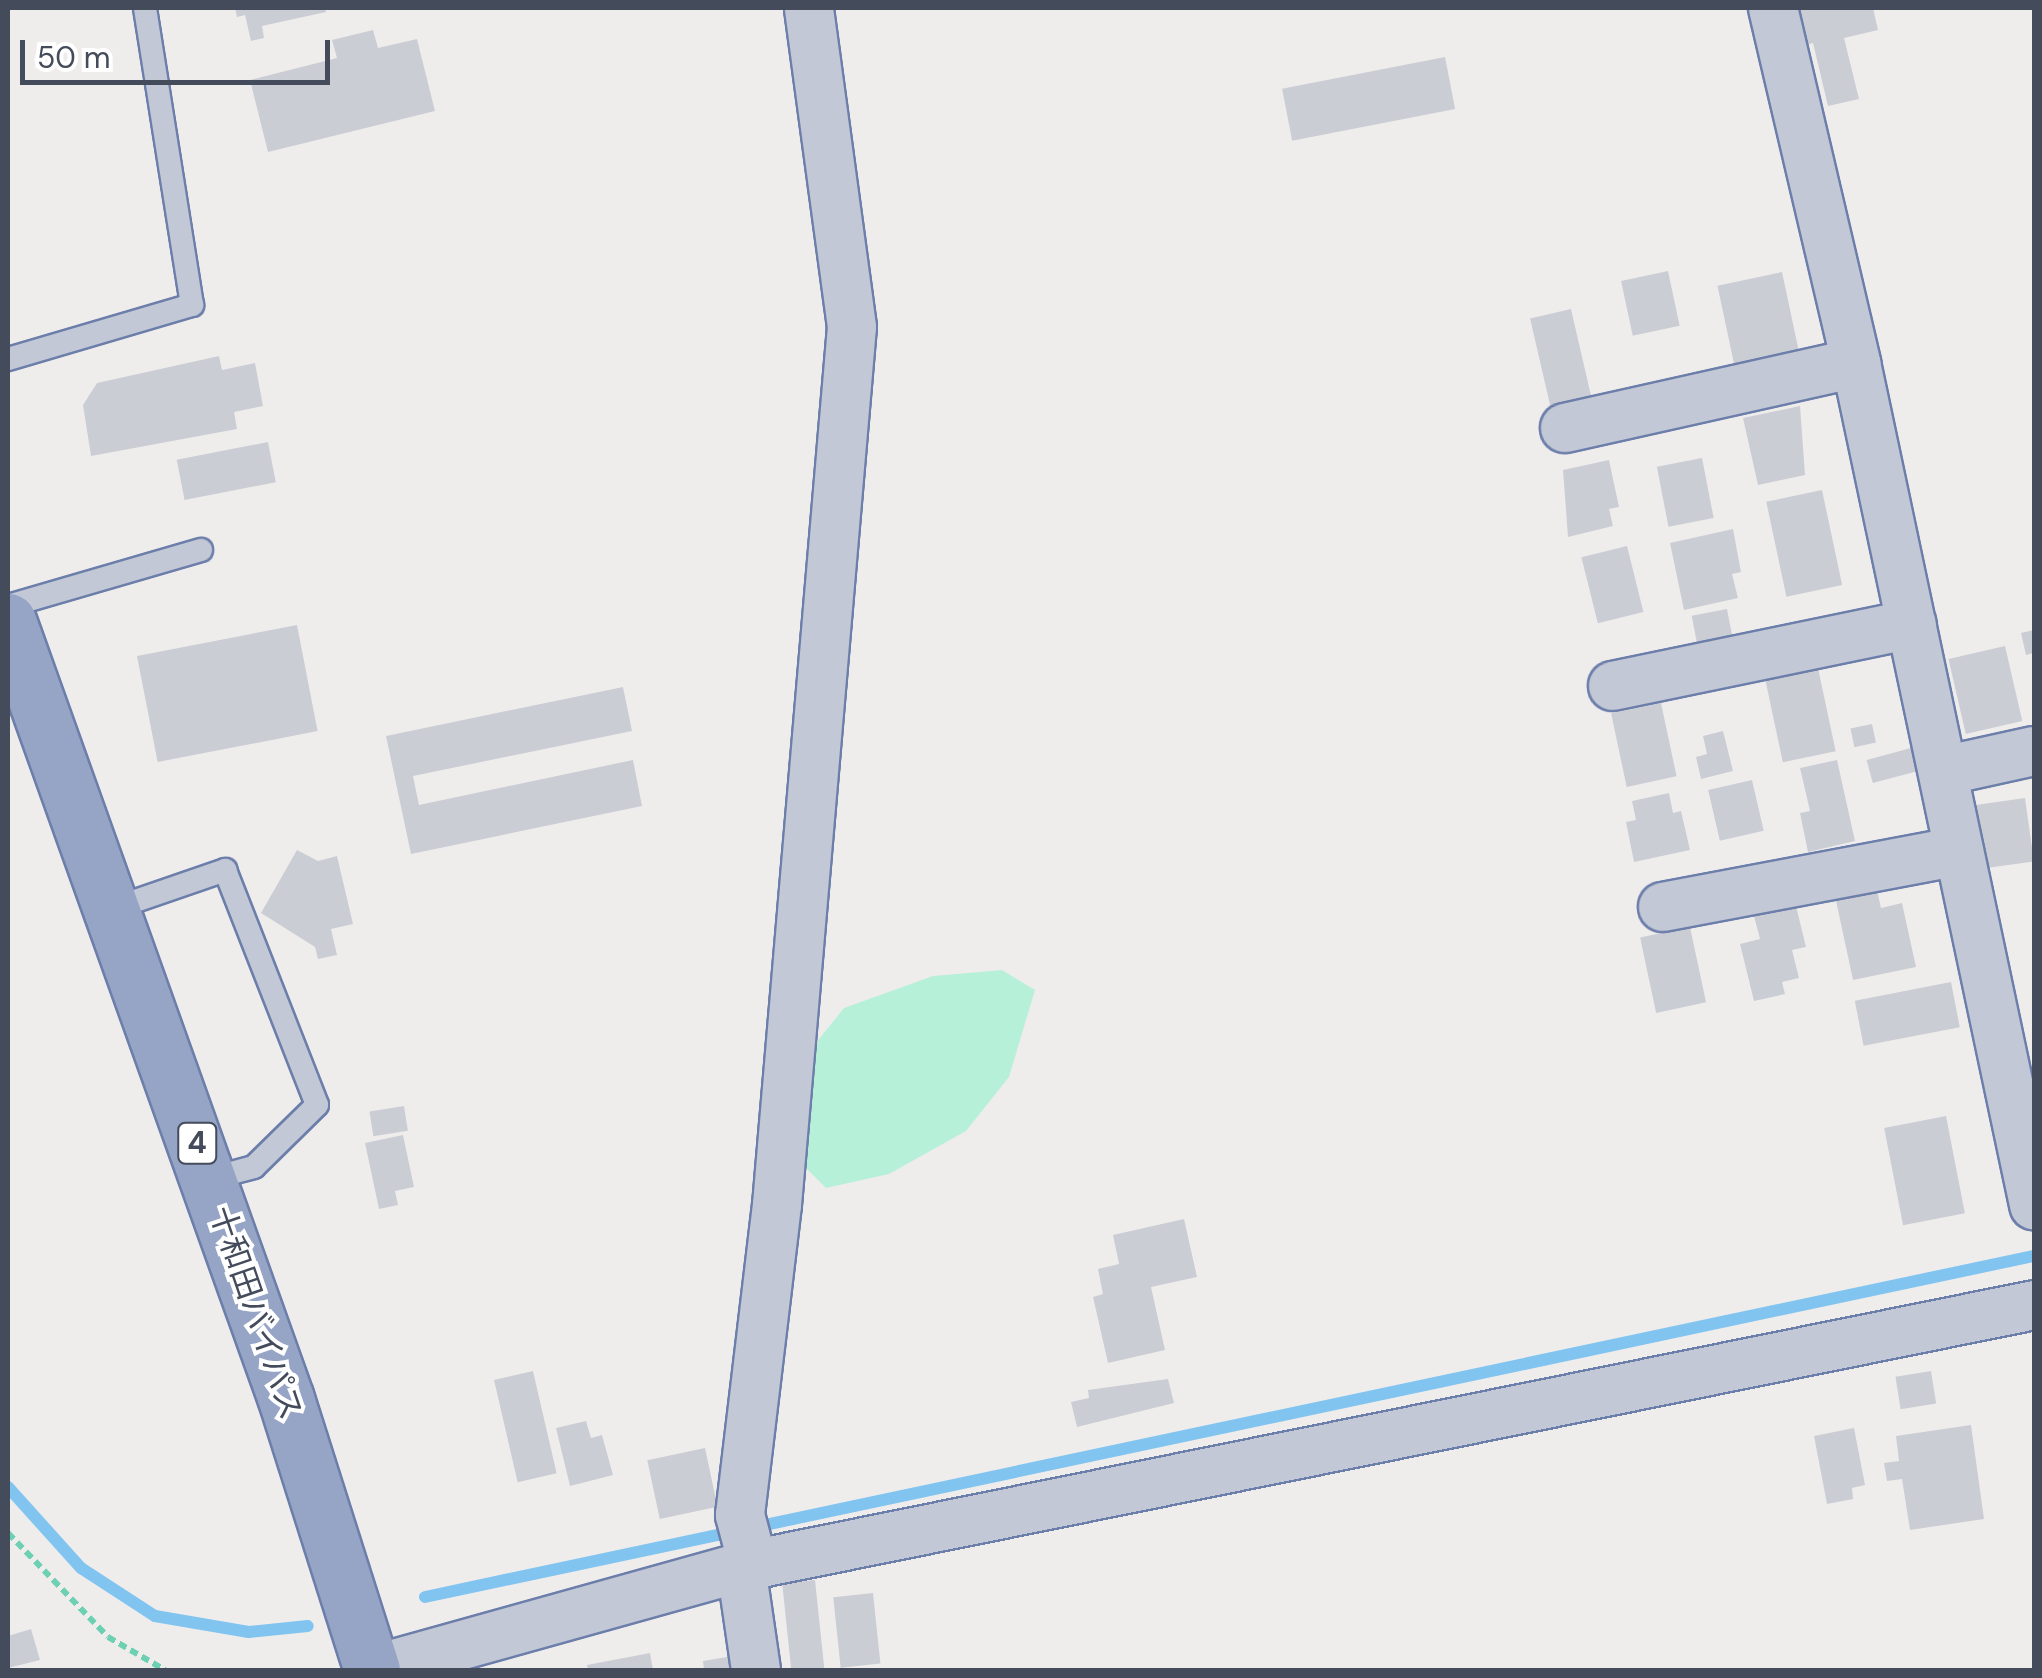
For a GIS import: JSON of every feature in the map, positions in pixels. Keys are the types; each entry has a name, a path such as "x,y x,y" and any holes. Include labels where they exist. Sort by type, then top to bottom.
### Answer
{"highway":[{"name":"十和田バイパス","path":"8,621 209,1179 373,1670"}],"street":[{"path":"756,1670 745,1547 852,328 809,8"},
{"path":"1773,8 1856,362 2034,1205"},
{"path":"1565,428 1856,362"},
{"path":"1613,686 1912,624"},
{"path":"1943,770 2034,751"},
{"path":"1663,907 1959,851"},
{"path":"373,1670 745,1547 2034,1305"}],"lane":[{"path":"8,359 192,304 145,8"},
{"path":"8,606 201,550"},
{"path":"112,909 225,870 318,1106 254,1167 209,1179"}],"path":[{"path":"8,1533 108,1636 165,1670"}],"green space":[{"path":"1002,970 1035,990 1009,1077 966,1131 889,1174 826,1188 804,1166 795,1099 819,1039 844,1008 933,976"}],"building":[{"path":"235,8 325,8 326,12 262,26 264,38 251,41 245,15 237,17"},
{"path":"1796,8 1873,8 1878,30 1844,38 1859,99 1828,106 1813,43 1805,45"},
{"path":"373,30 378,48 417,39 435,111 268,152 250,80 337,58 332,40"},
{"path":"1445,57 1455,109 1292,141 1282,89"},
{"path":"1668,271 1680,326 1633,336 1621,281"},
{"path":"1782,272 1801,359 1736,373 1717,286"},
{"path":"1571,309 1592,399 1551,408 1530,318"},
{"path":"219,356 222,370 255,363 263,406 234,412 237,429 91,456 83,405 97,383"},
{"path":"1800,406 1805,475 1758,485 1743,418"},
{"path":"268,442 276,482 185,500 177,460"},
{"path":"1702,458 1714,518 1668,527 1657,467"},
{"path":"1609,460 1619,507 1609,509 1613,526 1568,537 1563,470"},
{"path":"1822,490 1842,585 1786,597 1766,502"},
{"path":"1733,529 1741,572 1732,574 1738,598 1684,610 1670,543"},
{"path":"1627,546 1643,612 1598,623 1581,557"},
{"path":"1727,609 1733,640 1698,647 1692,616"},
{"path":"297,625 318,731 158,762 137,656"},
{"path":"2034,630 2034,653 2026,655 2021,633"},
{"path":"2005,646 2022,721 1966,734 1948,659"},
{"path":"1818,668 1836,751 1783,762 1765,679"},
{"path":"623,687 632,731 413,776 419,805 633,760 642,806 411,854 386,736"},
{"path":"1661,703 1677,776 1627,787 1611,714"},
{"path":"1872,724 1876,743 1854,747 1850,729"},
{"path":"1723,731 1733,771 1701,779 1696,757 1707,754 1703,736"},
{"path":"1911,748 1917,771 1873,783 1867,760"},
{"path":"1837,760 1855,841 1808,852 1800,813 1810,811 1800,768"},
{"path":"1752,780 1764,831 1720,841 1708,790"},
{"path":"1669,793 1673,813 1681,811 1690,850 1634,862 1626,822 1636,820 1632,801"},
{"path":"2025,798 2034,861 1984,868 1975,805"},
{"path":"297,850 318,861 337,856 353,924 331,929 337,955 318,959 315,947 261,913"},
{"path":"1876,886 1881,908 1902,903 1916,967 1853,980 1835,896"},
{"path":"1796,906 1806,947 1792,950 1799,978 1782,982 1785,994 1754,1001 1740,944 1760,939 1754,916"},
{"path":"1690,927 1706,1002 1656,1013 1640,938"},
{"path":"1951,982 1960,1027 1864,1046 1855,1001"},
{"path":"404,1106 408,1131 373,1136 369,1111"},
{"path":"1946,1116 1965,1213 1903,1225 1884,1128"},
{"path":"403,1135 414,1187 395,1191 398,1205 379,1209 365,1143"},
{"path":"1184,1219 1197,1277 1151,1287 1165,1350 1108,1363 1093,1297 1103,1294 1098,1269 1119,1264 1113,1235"},
{"path":"533,1371 557,1473 518,1482 494,1380"},
{"path":"1931,1371 1936,1404 1901,1409 1895,1377"},
{"path":"1168,1379 1174,1403 1077,1427 1071,1402 1089,1398 1088,1390"},
{"path":"586,1421 591,1438 602,1435 613,1475 570,1486 556,1428"},
{"path":"1971,1425 1984,1519 1910,1530 1902,1479 1887,1481 1884,1463 1899,1461 1896,1436"},
{"path":"1854,1428 1865,1485 1852,1488 1853,1499 1827,1504 1814,1436"},
{"path":"705,1448 717,1507 660,1519 647,1460"},
{"path":"815,1580 824,1670 791,1670 782,1583"},
{"path":"873,1593 880,1664 841,1668 833,1597"},
{"path":"31,1629 40,1660 8,1668 8,1636"},
{"path":"650,1653 653,1670 588,1670 587,1665"},
{"path":"733,1656 735,1670 704,1670 703,1661"}],"waterway":[{"path":"425,1597 2034,1256"},
{"path":"8,1487 81,1568 155,1616 249,1632 308,1626"}]}
